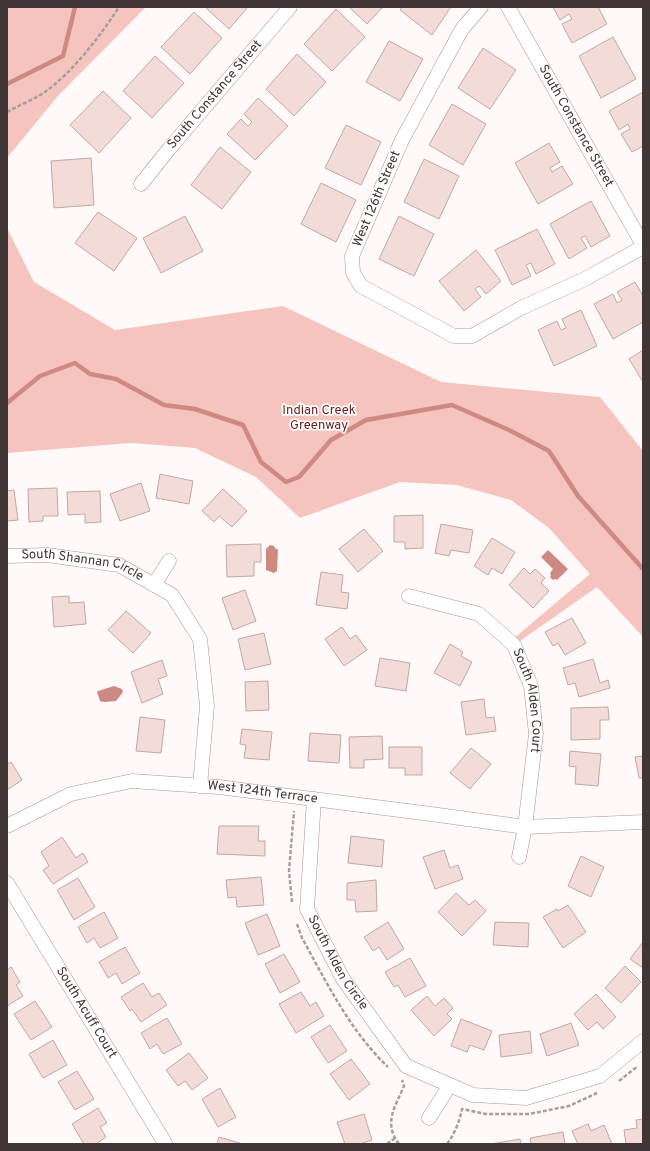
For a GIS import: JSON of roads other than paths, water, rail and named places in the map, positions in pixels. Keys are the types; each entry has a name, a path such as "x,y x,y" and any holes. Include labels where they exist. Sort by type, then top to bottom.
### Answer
{"street":[{"name":"South Constance Street","path":"141,184 290,7"},
{"name":"West 126th Street","path":"482,7 462,29 402,140 352,256 353,273 361,286 454,336 472,336 521,308 585,279 643,246"},
{"name":"South Constance Street","path":"508,7 643,246"},
{"name":"South Shannan Circle","path":"7,556 47,555 119,565 172,595 200,640 207,706 200,786"},
{"name":"South Shannan Circle","path":"154,585 169,560"},
{"name":"South Alden Court","path":"409,596 479,614 514,645 531,686 536,734 525,827"},
{"name":"West 124th Terrace","path":"7,826 71,794 132,782 200,786 314,799 525,827 643,822"},
{"name":"South Alden Circle","path":"314,799 307,909 343,979 406,1066 473,1095 526,1098 600,1076 641,1046"},
{"path":"519,857 525,827"},
{"name":"South Acuff Court","path":"7,883 165,1143"},
{"path":"430,1118 450,1085"}],"waterway":[{"path":"7,84 63,56 75,7"},
{"path":"7,403 40,376 75,363 90,374 116,379 164,405 195,409 243,425 261,462 286,482 299,477 331,440 366,420 452,405 509,430 549,451 578,496 643,569"}],"park label":[{"name":"Indian Creek Greenway","path":"319,418"}]}
